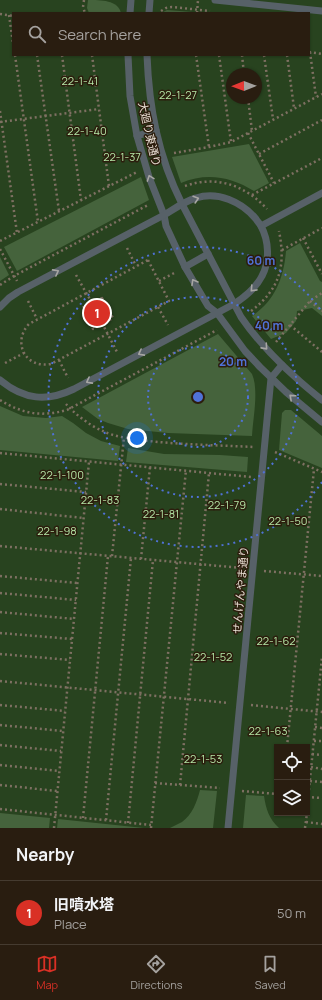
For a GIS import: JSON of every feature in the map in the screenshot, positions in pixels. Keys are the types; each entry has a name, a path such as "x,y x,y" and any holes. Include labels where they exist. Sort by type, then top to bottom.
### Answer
{"lane":[{"path":"130,12 131,0"},
{"path":"149,12 150,0"},
{"path":"215,0 322,11"},
{"name":"大廻り東通り","path":"128,56 130,96 137,136 149,177 164,215 166,226 185,267 208,306 216,313 245,350 271,378 299,404 322,422"},
{"name":"大廻り東通り","path":"147,56 150,100 156,130 175,191 241,317 253,334 282,365 322,400"},
{"path":"137,136 156,130"},
{"path":"261,226 322,193"},
{"path":"0,307 9,298 22,290 182,204 197,198 210,196 222,197 236,202 250,212 261,226 267,242 267,260 262,276 255,287 245,297 74,389 57,396 40,398 14,390 0,380"},
{"path":"185,267 208,254"},
{"path":"271,378 282,365"},
{"name":"せんげんやま通り","path":"228,828 271,378"}],"path":[{"path":"84,0 83,7 85,12"},
{"path":"197,11 198,0"},
{"path":"160,12 170,7 197,11 211,11"},
{"path":"0,14 12,16"},
{"path":"9,15 12,36"},
{"path":"310,52 322,54"},
{"path":"15,56 38,222"},
{"path":"37,56 59,211"},
{"path":"62,56 81,200"},
{"path":"92,56 110,186"},
{"path":"196,56 209,147"},
{"path":"219,56 231,142"},
{"path":"242,56 243,68"},
{"path":"264,56 274,119"},
{"path":"287,56 294,108"},
{"path":"310,56 316,97"},
{"path":"171,154 231,142 322,94"},
{"path":"249,104 252,131"},
{"path":"1,122 99,109"},
{"path":"0,111 17,233"},
{"path":"259,154 322,120"},
{"path":"248,133 274,183"},
{"path":"252,195 322,158"},
{"path":"0,241 140,170"},
{"path":"181,188 198,182 209,181 230,184 242,188 260,201 267,209"},
{"path":"0,285 152,202"},
{"path":"113,223 115,227"},
{"path":"282,250 322,228"},
{"path":"249,313 261,304 276,283 282,258 279,231"},
{"path":"304,238 322,274"},
{"path":"0,248 22,290"},
{"path":"127,248 136,266"},
{"path":"63,250 65,254"},
{"path":"148,260 159,281 169,301 108,334 51,364 37,364 30,360 24,353 21,340 24,331 29,324 136,266 148,260"},
{"path":"159,281 176,271"},
{"path":"76,275 92,303"},
{"path":"274,345 310,301 322,293"},
{"path":"102,298 113,318 93,329 82,308 92,303 102,298"},
{"path":"28,301 37,319"},
{"path":"310,301 322,311"},
{"path":"158,307 168,325"},
{"path":"102,323 117,352"},
{"path":"290,325 322,352"},
{"path":"77,405 219,329"},
{"path":"5,363 24,353"},
{"path":"59,360 68,378"},
{"path":"128,373 130,377"},
{"path":"57,396 72,411 104,432 124,437 165,443 264,448"},
{"path":"80,399 82,403"},
{"path":"83,818 95,690 122,465 124,437"},
{"path":"254,454 255,440"},
{"path":"276,445 275,452 322,472"},
{"path":"0,453 252,476 251,484"},
{"path":"54,828 89,462"},
{"path":"141,559 150,467"},
{"path":"287,744 314,469"},
{"path":"0,809 106,820 151,827 186,470"},
{"path":"180,785 209,473"},
{"path":"0,484 86,492"},
{"path":"0,509 84,518"},
{"path":"0,546 243,568 243,561"},
{"path":"106,820 131,558"},
{"path":"128,823 153,560"},
{"path":"263,578 264,571 322,576"},
{"path":"0,576 77,583"},
{"path":"0,593 76,600"},
{"path":"0,612 74,619"},
{"path":"0,632 72,639"},
{"path":"0,654 70,660"},
{"path":"322,657 321,680 318,696 310,781 322,782"},
{"path":"0,681 229,703"},
{"path":"0,705 65,711"},
{"path":"251,705 322,712"},
{"path":"0,725 63,731"},
{"path":"315,727 322,728"},
{"path":"314,741 322,741"},
{"path":"0,745 61,751"},
{"path":"312,754 322,755"},
{"path":"0,765 59,771"},
{"path":"311,768 322,768"},
{"path":"155,783 221,788 222,781"},
{"path":"0,785 57,791"},
{"path":"232,790 274,794"},
{"path":"242,798 243,791"},
{"path":"310,797 322,798"},
{"path":"305,828 307,816"},
{"path":"306,822 322,824"}],"green space":[{"path":"0,0 322,0 322,828 0,828"},
{"path":"88,0 103,1 113,3 120,12 89,12 87,8"},
{"path":"167,10 193,12 163,12"},
{"path":"249,144 269,183 254,191 237,182 219,178 200,178 181,183 172,157"},
{"path":"141,177 149,200 17,271 4,247"},
{"path":"300,243 320,281 322,282 322,316 312,308 297,311 296,321 286,333 271,339 252,316 267,303 277,288 283,270 286,251"},
{"path":"0,257 9,275 0,281"},
{"path":"218,334 252,374 255,388 255,404 252,436 168,433 128,429 98,419 82,407"},
{"path":"0,406 23,416 46,418 62,416 86,433 101,441 120,446 118,461 0,450"},
{"path":"285,410 291,410 322,436 322,468 279,450 282,413"},
{"path":"128,448 164,454 248,457 247,472 126,462"},
{"path":"200,790 217,791 213,828 170,828 182,822 189,816 196,804"},
{"path":"246,795 264,796 268,814 279,828 243,828"},
{"path":"0,813 50,818 49,828 0,828"},
{"path":"58,819 144,828 57,828"}],"place":[{"name":"旧噴水塔","path":"97,313"}],"park label":[{"name":"22-1-41","path":"80,80"},
{"name":"22-1-27","path":"178,94"},
{"name":"22-1-40","path":"87,130"},
{"name":"22-1-37","path":"122,156"},
{"name":"22-1-100","path":"62,474"},
{"name":"22-1-83","path":"100,499"},
{"name":"22-1-79","path":"227,504"},
{"name":"22-1-81","path":"161,513"},
{"name":"22-1-50","path":"288,520"},
{"name":"22-1-98","path":"57,530"},
{"name":"22-1-62","path":"276,640"},
{"name":"22-1-52","path":"213,656"},
{"name":"22-1-63","path":"268,730"},
{"name":"22-1-53","path":"203,758"}]}
